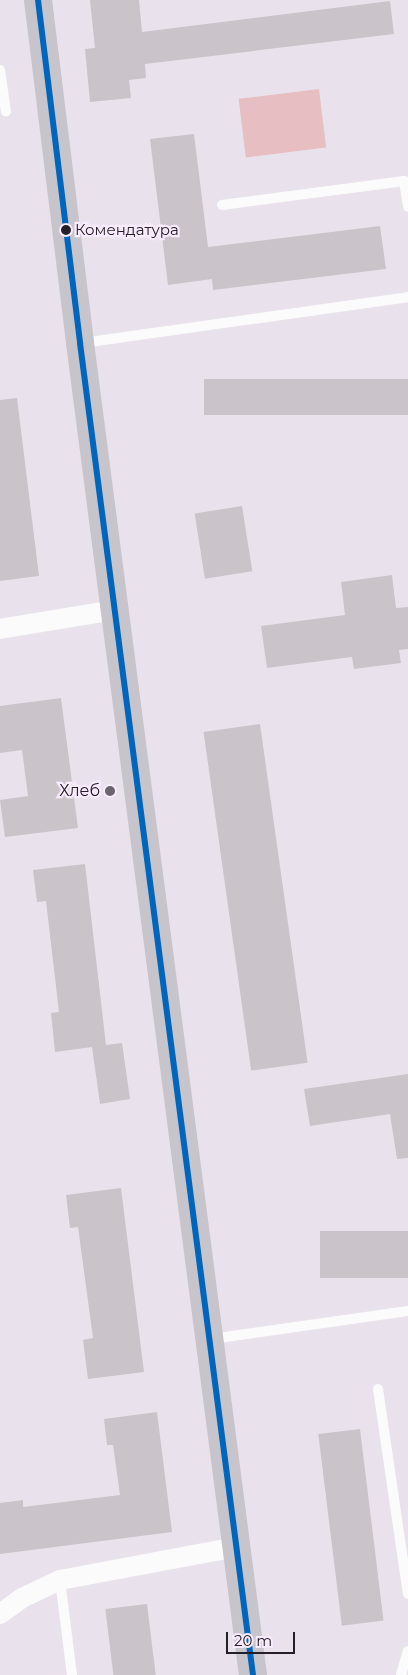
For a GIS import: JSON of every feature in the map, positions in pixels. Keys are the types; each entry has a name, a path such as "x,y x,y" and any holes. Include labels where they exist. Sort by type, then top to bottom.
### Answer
{"main road":[{"path":"38,0 80,343 253,1675"}],"street":[{"path":"0,628 115,610"},
{"path":"0,1614 22,1598 60,1580 236,1547"}],"lane":[{"path":"0,70 6,112"},
{"path":"222,205 404,181 408,207"},
{"path":"80,343 408,298"},
{"path":"210,1339 408,1311"},
{"path":"378,1389 408,1594"},
{"path":"60,1580 72,1675"},
{"path":"401,1675 408,1651"}],"shaded area":[{"path":"319,89 326,148 246,157 239,99"}],"building":[{"path":"90,0 139,0 142,32 390,1 394,34 145,64 146,78 129,80 131,98 90,102 85,49 95,48"},
{"path":"194,134 208,247 380,226 386,269 213,290 212,279 168,285 150,139"},
{"path":"204,379 408,379 408,415 204,415"},
{"path":"17,398 39,576 0,581 0,400"},
{"path":"242,506 252,571 205,579 195,514"},
{"path":"392,575 396,608 408,607 408,649 399,650 401,663 354,669 352,657 267,668 261,626 345,615 341,582"},
{"path":"61,698 78,828 5,837 0,800 28,796 22,750 0,753 0,706"},
{"path":"260,724 308,1063 251,1071 204,732"},
{"path":"85,864 106,1045 122,1043 130,1099 100,1104 92,1047 55,1052 51,1013 59,1012 46,901 37,902 33,870"},
{"path":"408,1074 408,1158 397,1159 390,1114 310,1126 304,1089"},
{"path":"121,1188 144,1372 88,1379 83,1340 93,1338 78,1227 70,1228 66,1195"},
{"path":"320,1231 408,1231 408,1278 320,1278"},
{"path":"157,1412 172,1532 0,1554 0,1503 23,1500 23,1507 120,1495 113,1445 107,1445 104,1419"},
{"path":"360,1429 384,1621 342,1626 318,1434"},
{"path":"147,1604 156,1675 113,1675 105,1609"}],"transit line":[{"path":"38,0 80,343 253,1675"}],"place":[{"name":"Комендатура","path":"66,230"},
{"name":"Хлеб","path":"110,791"}]}
